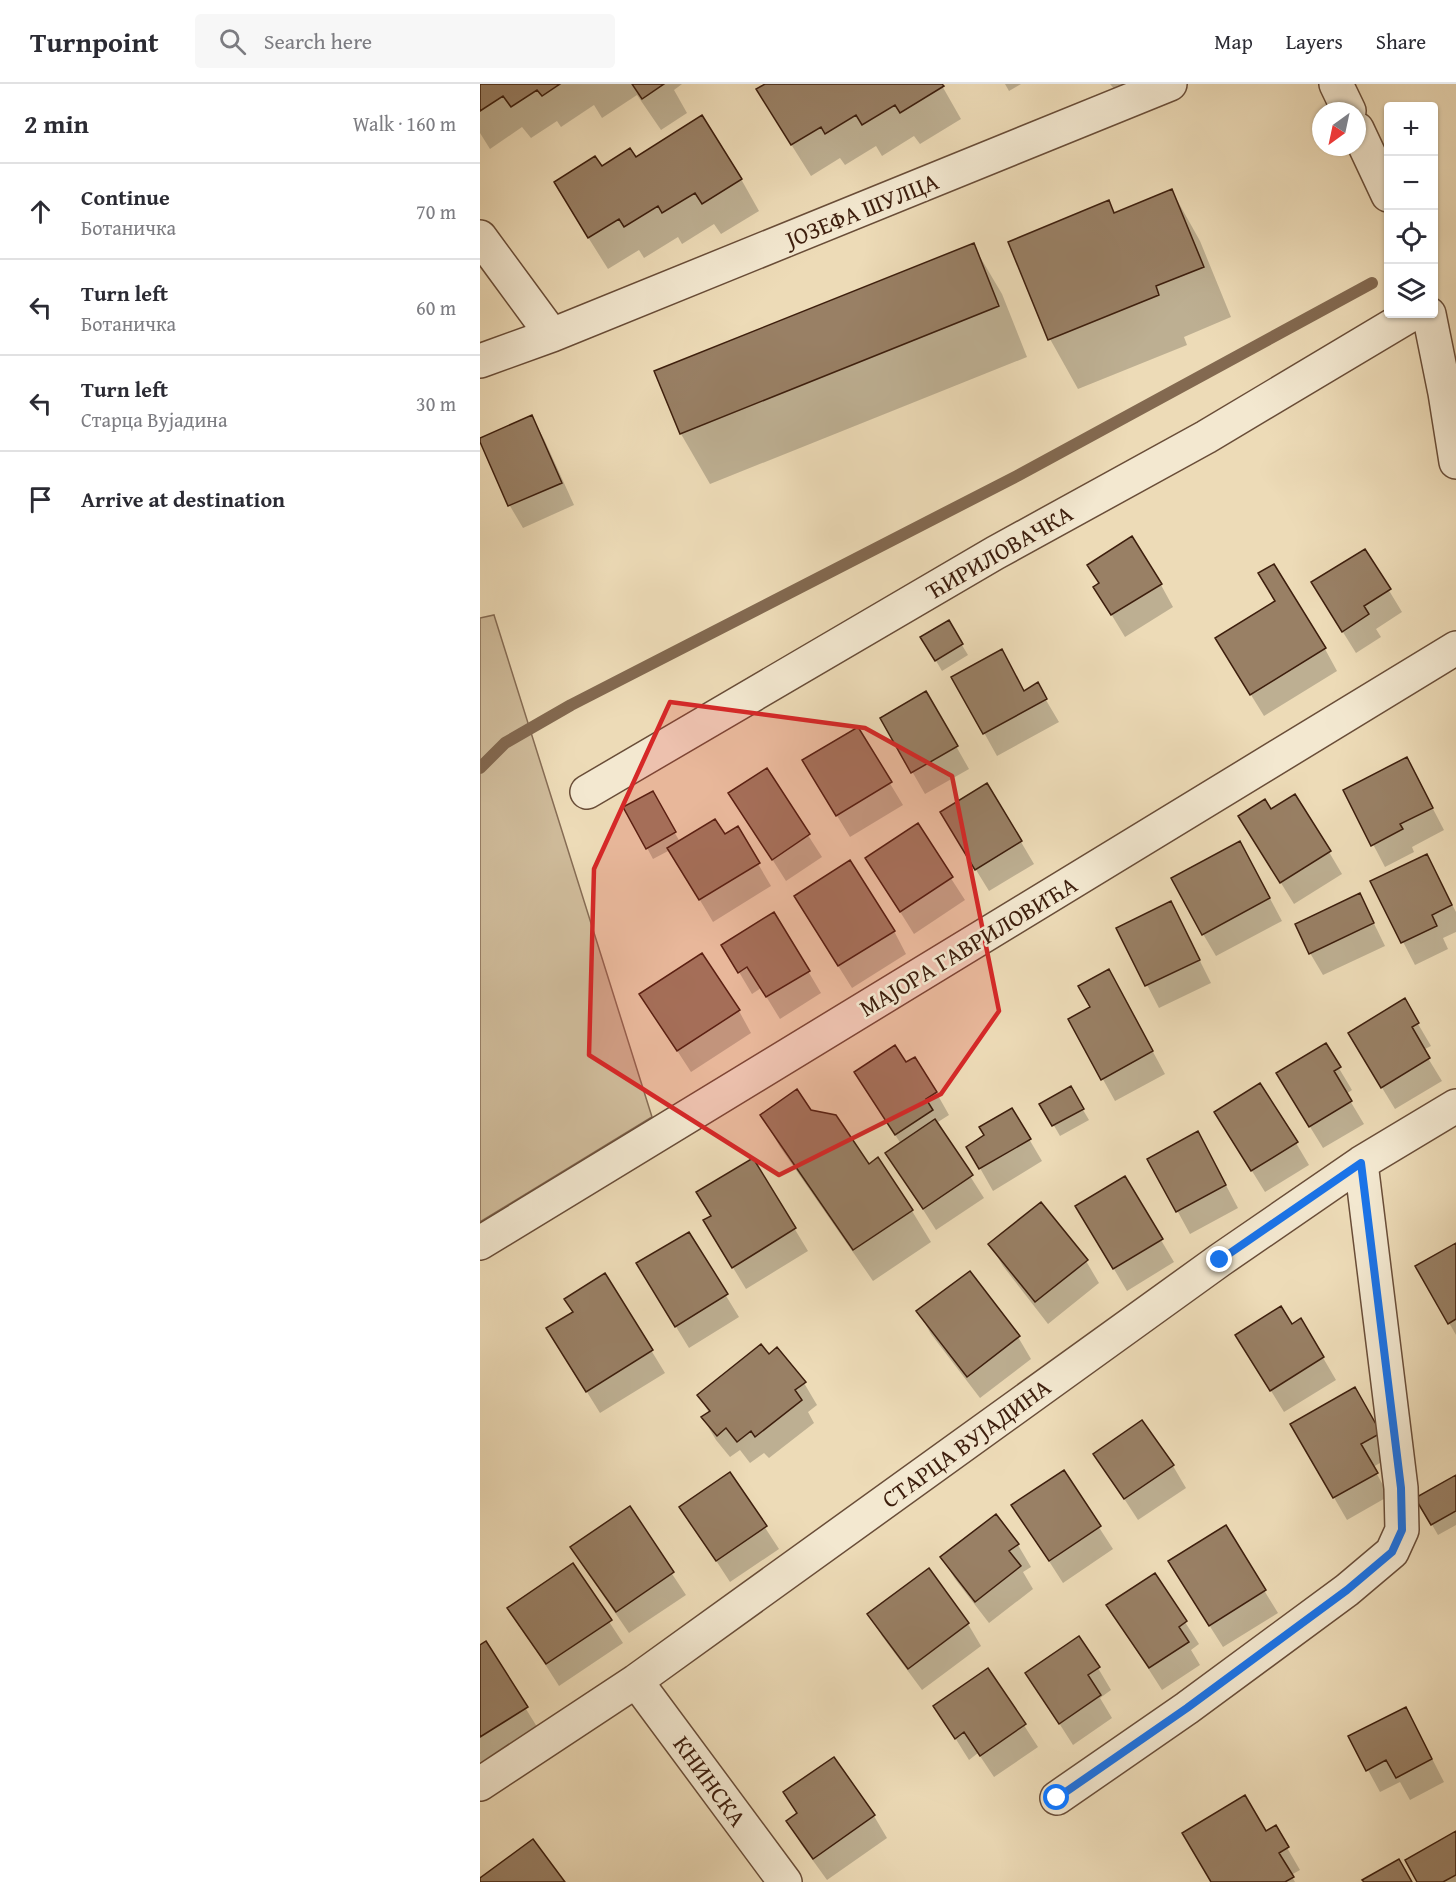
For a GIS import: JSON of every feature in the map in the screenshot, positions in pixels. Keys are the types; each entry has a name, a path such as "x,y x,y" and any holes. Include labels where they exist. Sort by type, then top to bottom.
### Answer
{"street":[{"name":"ЈОЗЕФА ШУЛЦА","path":"480,361 552,335 1170,84"},
{"path":"1336,84 1345,102"},
{"path":"1366,148 1384,185"},
{"path":"480,237 552,335"},
{"name":"ЋИРИЛОВАЧКА","path":"587,792 994,553 1206,437 1405,318"},
{"path":"1430,318 1456,462"},
{"name":"МАЈОРА ГАВРИЛОВИЋА","path":"480,1243 1456,648"},
{"name":"СТАРЦА ВУЈАДИНА","path":"480,1784 636,1681 1220,1260 1361,1163 1456,1106"},
{"path":"1057,1798 1187,1708 1347,1590 1392,1552 1402,1530 1401,1488 1361,1163"},
{"name":"КНИНСКА","path":"636,1681 785,1882"}],"highlighted area":[{"path":"670,702 865,728 952,776 999,1011 941,1094 779,1175 589,1055 594,869"}],"shaded area":[{"path":"494,615 652,1117 480,1222 480,618"}],"building":[{"path":"480,84 560,84 542,96 537,90 511,107 503,96 480,111"},
{"path":"632,84 664,84 642,99"},
{"path":"765,84 942,84 944,86 900,113 895,105 862,125 856,115 825,134 821,127 791,145 756,89"},
{"path":"702,115 742,179 702,204 695,193 662,213 658,206 624,227 619,219 588,238 554,182 595,156 602,166 630,148 636,157"},
{"path":"1172,189 1204,267 1156,286 1159,295 1048,340 1008,242 1109,200 1114,213"},
{"path":"974,243 999,306 680,434 654,371"},
{"path":"532,415 562,483 508,506 480,438"},
{"path":"1132,536 1162,584 1111,615 1093,587 1099,583 1087,565"},
{"path":"1365,549 1391,589 1364,606 1369,614 1342,632 1311,582"},
{"path":"1274,564 1326,648 1250,695 1215,638 1275,601 1258,573"},
{"path":"949,620 963,644 935,661 920,637"},
{"path":"1002,649 1024,691 1038,682 1047,699 983,734 951,677"},
{"path":"926,691 958,746 911,773 880,718"},
{"path":"858,727 892,782 836,816 802,760"},
{"path":"1407,757 1433,808 1400,824 1403,829 1371,846 1343,790"},
{"path":"767,768 810,834 772,860 728,793"},
{"path":"987,783 1022,841 975,870 940,812"},
{"path":"653,791 676,832 646,849 623,807"},
{"path":"1295,794 1331,851 1280,883 1238,816 1265,799 1271,809"},
{"path":"715,819 725,834 738,826 760,863 699,900 667,848"},
{"path":"918,823 953,877 900,912 865,858"},
{"path":"1240,841 1270,898 1202,935 1171,878"},
{"path":"1427,854 1452,905 1432,915 1437,926 1401,943 1370,881"},
{"path":"850,860 895,931 838,966 794,896"},
{"path":"1360,893 1374,923 1309,954 1295,924"},
{"path":"1171,901 1200,960 1145,986 1116,928"},
{"path":"774,912 810,971 766,997 747,967 738,973 721,945"},
{"path":"702,953 740,1010 677,1051 639,994"},
{"path":"1109,969 1153,1051 1101,1080 1068,1019 1090,1007 1078,986"},
{"path":"1405,998 1419,1023 1412,1027 1430,1058 1381,1088 1348,1033"},
{"path":"1326,1043 1341,1067 1334,1071 1352,1101 1309,1127 1276,1073"},
{"path":"895,1045 906,1062 915,1057 937,1092 926,1099 933,1110 895,1135 854,1072"},
{"path":"1260,1083 1298,1142 1251,1171 1214,1112"},
{"path":"1071,1086 1084,1109 1052,1126 1039,1104"},
{"path":"797,1089 811,1110 836,1115 869,1164 878,1157 913,1210 853,1250 760,1115"},
{"path":"1012,1108 1031,1139 979,1169 966,1147 984,1135 979,1127"},
{"path":"935,1119 973,1175 923,1209 885,1153"},
{"path":"1198,1131 1226,1185 1176,1212 1147,1159"},
{"path":"753,1158 796,1228 732,1268 703,1220 711,1216 696,1192"},
{"path":"1125,1176 1163,1239 1113,1269 1075,1206"},
{"path":"1041,1202 1088,1260 1035,1302 988,1244"},
{"path":"689,1232 728,1294 675,1327 636,1263"},
{"path":"1456,1243 1456,1319 1448,1324 1415,1266"},
{"path":"970,1271 1020,1336 967,1377 916,1311"},
{"path":"605,1273 653,1350 586,1392 546,1328 573,1312 564,1299"},
{"path":"1281,1306 1292,1324 1301,1318 1324,1357 1270,1391 1235,1335"},
{"path":"761,1344 769,1354 777,1347 806,1382 795,1390 802,1400 755,1437 751,1431 737,1442 726,1428 717,1436 701,1417 710,1411 697,1395"},
{"path":"1355,1387 1381,1433 1361,1444 1378,1473 1333,1498 1290,1424"},
{"path":"1142,1420 1174,1465 1124,1499 1093,1454"},
{"path":"1064,1470 1101,1526 1049,1561 1011,1505"},
{"path":"730,1472 767,1526 716,1561 679,1507"},
{"path":"1456,1475 1456,1511 1431,1525 1415,1498"},
{"path":"630,1506 674,1572 616,1612 570,1547"},
{"path":"996,1514 1019,1544 1009,1551 1021,1566 975,1602 940,1557"},
{"path":"1226,1525 1266,1590 1209,1626 1168,1561"},
{"path":"573,1563 612,1620 546,1664 507,1608"},
{"path":"929,1568 969,1623 908,1669 867,1614"},
{"path":"1155,1573 1187,1621 1179,1627 1189,1642 1149,1668 1106,1605"},
{"path":"1079,1636 1100,1667 1088,1675 1101,1695 1059,1724 1025,1673"},
{"path":"486,1641 528,1707 480,1737 480,1645"},
{"path":"988,1668 1026,1724 980,1756 964,1732 955,1739 933,1706"},
{"path":"1406,1707 1432,1759 1396,1778 1386,1760 1366,1771 1348,1736"},
{"path":"834,1757 875,1815 813,1859 786,1821 797,1813 783,1792"},
{"path":"1245,1795 1266,1831 1276,1825 1289,1847 1279,1853 1294,1877 1285,1882 1211,1882 1182,1833"},
{"path":"1456,1831 1456,1875 1443,1882 1417,1882 1405,1860"},
{"path":"533,1839 565,1882 480,1882 480,1878"},
{"path":"1399,1859 1412,1882 1364,1882 1362,1880"}],"waterway":[{"path":"480,768 505,743 571,705 1017,476 1372,283"}],"route":[{"path":"1057,1798 1187,1708 1347,1590 1392,1552 1402,1530 1401,1488 1361,1163 1220,1260"}]}
